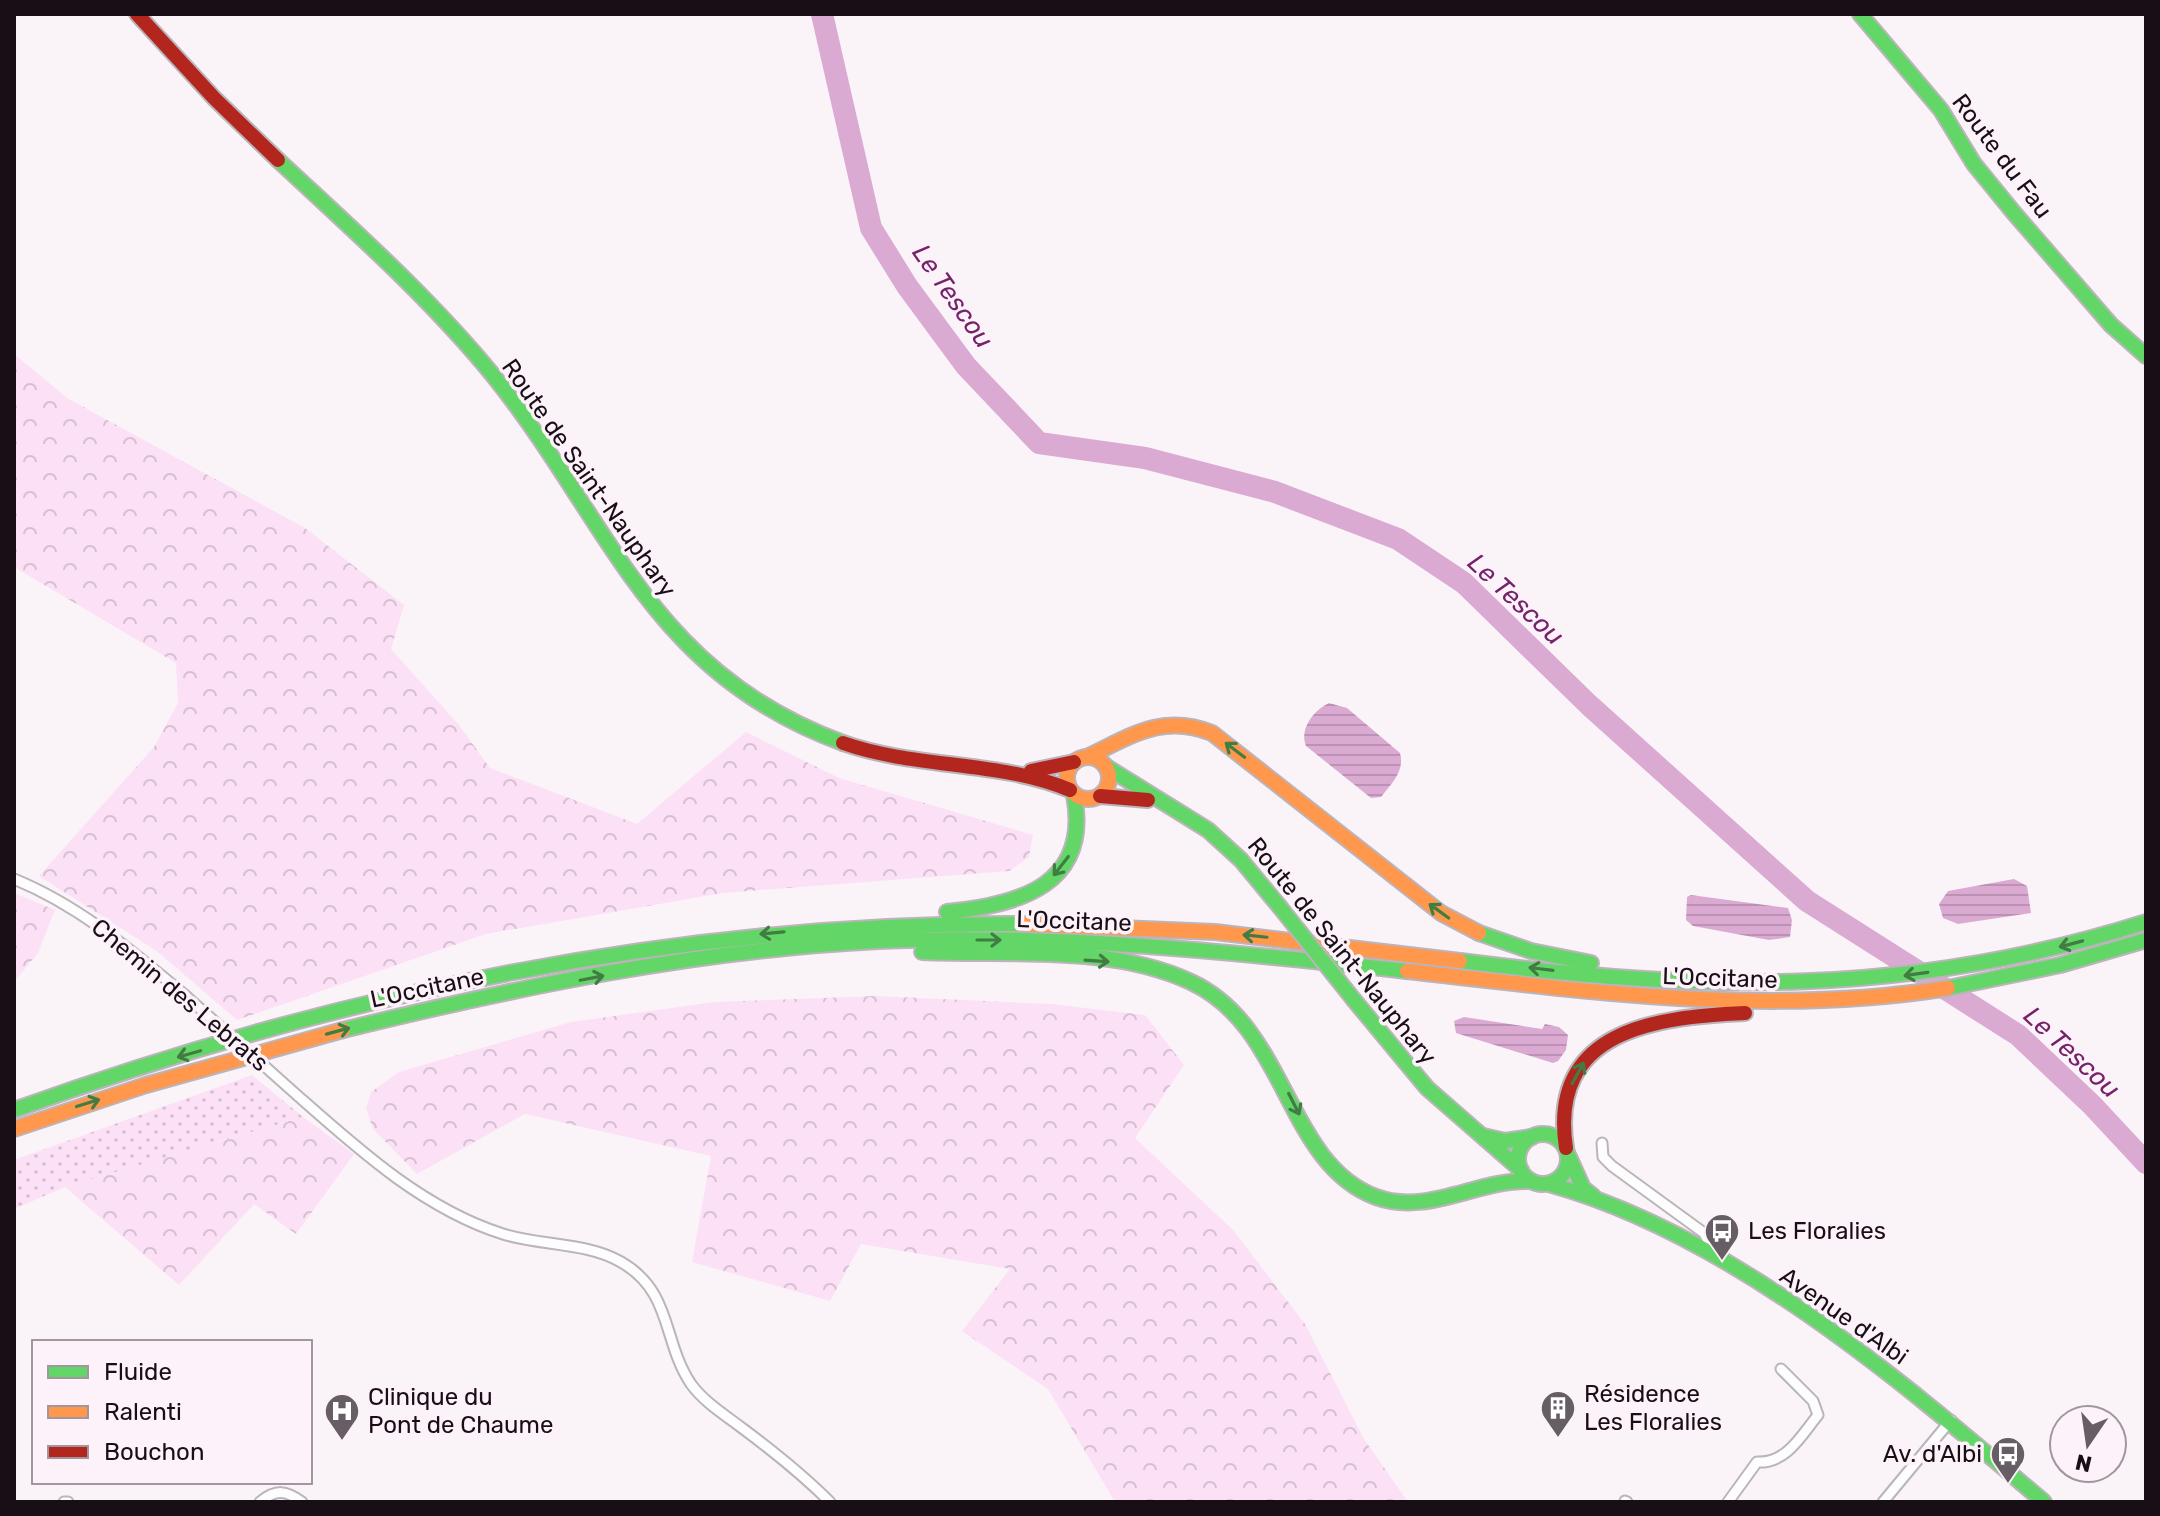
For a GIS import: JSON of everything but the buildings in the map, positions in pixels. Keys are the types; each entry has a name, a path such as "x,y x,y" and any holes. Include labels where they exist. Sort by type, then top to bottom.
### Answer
{"main road":[{"name":"Route de Saint-Nauphary","path":"137,14 222,107 459,335 535,431 640,593 707,664 777,713 846,744 924,764 1042,778 1072,792"},
{"name":"Route du Fau","path":"1860,14 1941,110 1974,164 2014,213 2111,325 2146,356"},
{"name":"Route de Saint-Nauphary","path":"1011,772 1045,770 1100,753 1141,728 1173,724 1195,726 1232,746 1441,913 1468,930 1523,951 1700,983"},
{"path":"823,928 988,908 1026,896 1050,880 1075,846 1081,819 1066,778 1080,759 1105,766 1109,782 1100,796 1087,799 1072,792"},
{"name":"Route de Saint-Nauphary","path":"1105,766 1123,782 1224,842 1427,1088 1526,1176"},
{"name":"Route de Saint-Nauphary","path":"1100,796 1124,795 1164,804"},
{"name":"L'Occitane","path":"14,1110 97,1081 402,994 609,954 718,938 823,928 983,922 1151,927 1700,983 1798,985 1870,981 1962,968 2078,943 2146,922"},
{"name":"L'Occitane","path":"14,1129 175,1076 408,1012 720,955 823,946 982,940 1149,945 1700,1001 1891,997 1981,983 2082,960 2146,940"},
{"path":"823,946 1126,963 1160,970 1212,995 1244,1024 1271,1060 1318,1150 1339,1174 1361,1190 1398,1202 1423,1202 1526,1176 1549,1184 1564,1174 1567,1152 1563,1108 1578,1072 1602,1044 1620,1032 1665,1018 1759,1013 1854,999"},
{"path":"1478,1135 1505,1141 1555,1137 1567,1152"},
{"path":"1526,1176 1520,1151 1532,1137"},
{"name":"Avenue d'Albi","path":"1567,1152 1583,1188 1597,1199"},
{"name":"Avenue d'Albi","path":"1549,1184 1597,1199 1704,1251 1846,1342 1951,1420 2044,1502"}],"street":[{"name":"Chemin des Lebrats","path":"14,879 44,891 104,927 387,1172 452,1211 501,1233 602,1253 641,1277 655,1293 677,1359 694,1388 804,1475 830,1502"},
{"path":"1602,1143 1603,1157 1612,1166 1704,1233 1708,1241 1704,1251"},
{"path":"1728,1502 1757,1462 1776,1461 1784,1455 1818,1415 1813,1401 1781,1369"},
{"path":"1883,1502 1951,1420"},
{"path":"260,1502 274,1491 289,1492 302,1502"}],"green space":[{"path":"14,354 67,398 305,528 404,605 391,649 459,725 490,768 637,824 746,732 839,778 1033,835 1029,857 1009,871 723,893 486,934 237,1020 158,952 39,876 154,747 178,703 176,663 14,567"},
{"path":"14,893 55,910 38,953 14,982"},
{"path":"876,996 1051,1004 1145,1015 1184,1065 1135,1138 1234,1231 1305,1324 1364,1439 1408,1502 1115,1502 1048,1389 962,1331 1010,1269 861,1244 830,1301 692,1262 711,1156 525,1114 417,1174 373,1129 366,1108 371,1092 399,1072 571,1022 714,1002"},
{"path":"252,1075 303,1117 65,1187 14,1209 14,1160"},
{"path":"303,1117 354,1154 296,1234 254,1204 179,1285 65,1187"}],"shaded area":[{"path":"1329,703 1347,708 1400,753 1399,771 1381,797 1371,798 1306,746 1304,740 1309,721"},
{"path":"2014,879 2027,886 2031,913 1958,924 1943,918 1939,904 1948,891"},
{"path":"1691,895 1788,908 1792,920 1790,937 1769,940 1693,926 1686,920 1687,897"},
{"path":"1464,1017 1542,1029 1545,1024 1559,1027 1568,1035 1566,1050 1553,1063 1456,1033 1454,1021"}],"waterway":[{"name":"Le Tescou","path":"822,14 871,228 907,286 966,366 1039,443 1145,458 1275,492 1398,539 1464,583 1589,705 1807,901 2018,1035 2092,1105 2146,1163"}],"traffic: fast":[{"path":"1860,14 1941,110 1974,164 2014,213 2111,325 2146,356"},
{"path":"278,160 416,290 492,374 533,429 639,587 677,634 722,676 777,713 843,743"},
{"path":"1105,766 1208,830 1241,860 1279,906"},
{"path":"947,912 1000,903 1045,884 1061,869 1072,850 1076,825 1074,795"},
{"path":"1279,906 1354,1000"},
{"path":"1460,961 1637,979 1806,981 1889,975 1973,964 2059,946 2146,922"},
{"path":"14,1110 259,1032 384,1000 510,973 637,951 765,936 893,927 1022,924"},
{"path":"1479,933 1531,951 1591,963"},
{"path":"1948,988 2060,965 2146,940"},
{"path":"343,1030 475,999 608,973 743,953 878,941 1077,942 1209,951 1407,971"},
{"path":"922,952 1093,957 1160,970 1191,982 1223,1003 1248,1030 1322,1155 1346,1180 1376,1197 1395,1202 1415,1202 1491,1185 1530,1181"},
{"path":"1354,1000 1427,1088 1521,1170"},
{"path":"1543,1134 1561,1141 1568,1159 1561,1177 1543,1184 1525,1177 1518,1159 1525,1141 1543,1134"},
{"path":"1483,1136 1505,1141 1532,1137"},
{"path":"1569,1157 1583,1188 1593,1196"},
{"path":"1549,1184 1616,1207 1683,1238 1748,1275 1873,1362 2044,1502"}],"traffic: slow":[{"path":"1087,757 1133,735 1163,726 1194,727 1212,733 1441,913 1479,933"},
{"path":"1088,757 1103,763 1109,778 1103,793 1088,799 1073,793 1067,778 1073,763 1088,757"},
{"path":"1022,924 1215,932 1460,961"},
{"path":"1407,971 1610,993 1745,1001 1880,996 1948,988"},
{"path":"14,1129 146,1085 343,1030"}],"traffic: jam":[{"path":"137,14 214,98 278,160"},
{"path":"843,743 900,757 1015,774 1070,790"},
{"path":"1031,771 1074,762"},
{"path":"1100,796 1148,800"},
{"path":"1566,1148 1565,1108 1574,1077 1592,1054 1616,1037 1645,1026 1677,1019 1745,1013"}],"place":[{"name":"Les Floralies","path":"1722,1262"},
{"name":"Résidence Les Floralies","path":"1558,1439"},
{"name":"Clinique du Pont de Chaume","path":"342,1442"},
{"name":"Av. d'Albi","path":"2008,1485"}]}
